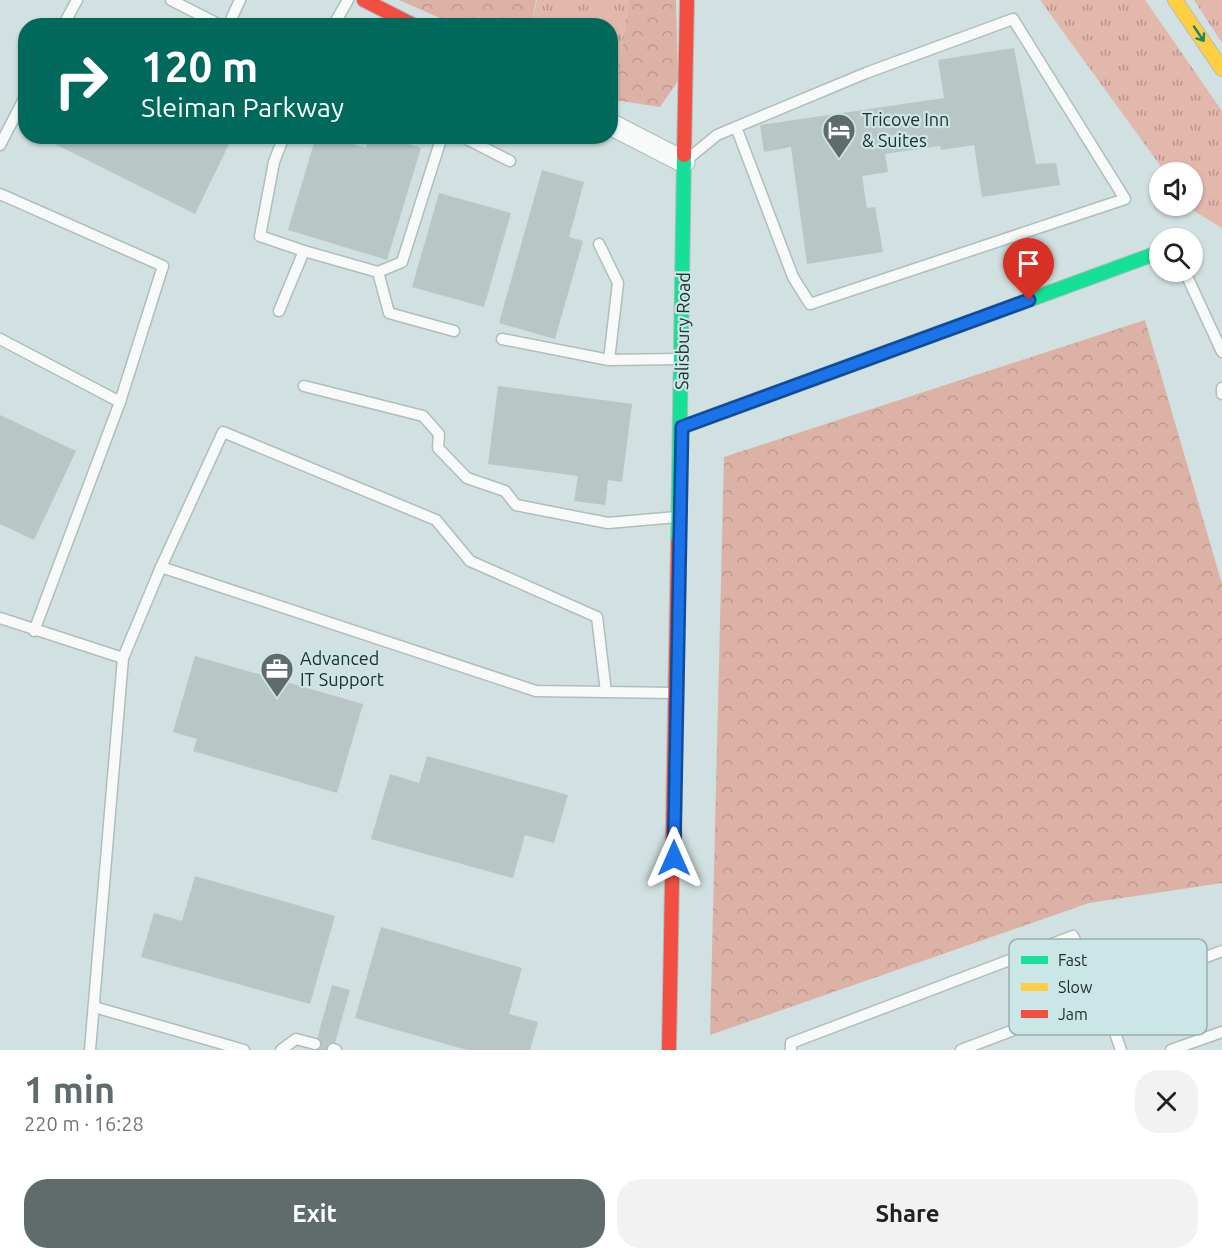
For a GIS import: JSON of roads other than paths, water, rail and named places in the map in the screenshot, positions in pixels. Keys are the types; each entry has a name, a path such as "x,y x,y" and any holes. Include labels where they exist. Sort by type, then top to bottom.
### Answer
{"main road":[{"path":"364,0 399,18"},
{"name":"Salisbury Road","path":"669,1050 682,427 687,0"},
{"path":"1175,0 1222,69"},
{"path":"682,427 1149,256"}],"street":[{"path":"618,128 684,162"}],"lane":[{"path":"67,18 77,0"},
{"path":"171,0 206,18"},
{"path":"232,18 240,0"},
{"path":"338,18 348,0"},
{"path":"684,162 717,135 736,127 866,73 1013,19 1125,199 810,304 793,277 736,127"},
{"path":"0,145 18,110"},
{"path":"281,144 273,162 260,236 378,272 402,261 439,144"},
{"path":"477,144 510,161"},
{"path":"0,194 163,266 120,402 34,631"},
{"path":"599,244 618,283 609,360"},
{"path":"279,311 304,251"},
{"path":"378,272 389,313 454,331"},
{"path":"1190,282 1222,352"},
{"path":"0,339 120,402"},
{"path":"502,339 609,360 682,359"},
{"path":"304,386 423,416 439,434 438,448 467,478 505,490 516,505 608,523 680,517"},
{"path":"1222,388 1222,394"},
{"path":"90,1050 123,658 161,567 224,432 436,519 470,561 597,617 606,692"},
{"path":"161,567 536,691 676,693"},
{"path":"0,618 34,631 123,658"},
{"path":"1207,957 1222,951"},
{"path":"790,1050 791,1043 1009,960"},
{"path":"94,1007 244,1050"},
{"path":"961,1050 1009,1032"},
{"path":"1171,1050 1222,1032"},
{"path":"1116,1035 1121,1050"},
{"path":"281,1050 296,1039 315,1044"}],"place":[{"name":"Tricove Inn & Suites","path":"839,159"},
{"name":"Advanced IT Support","path":"277,698"}]}
